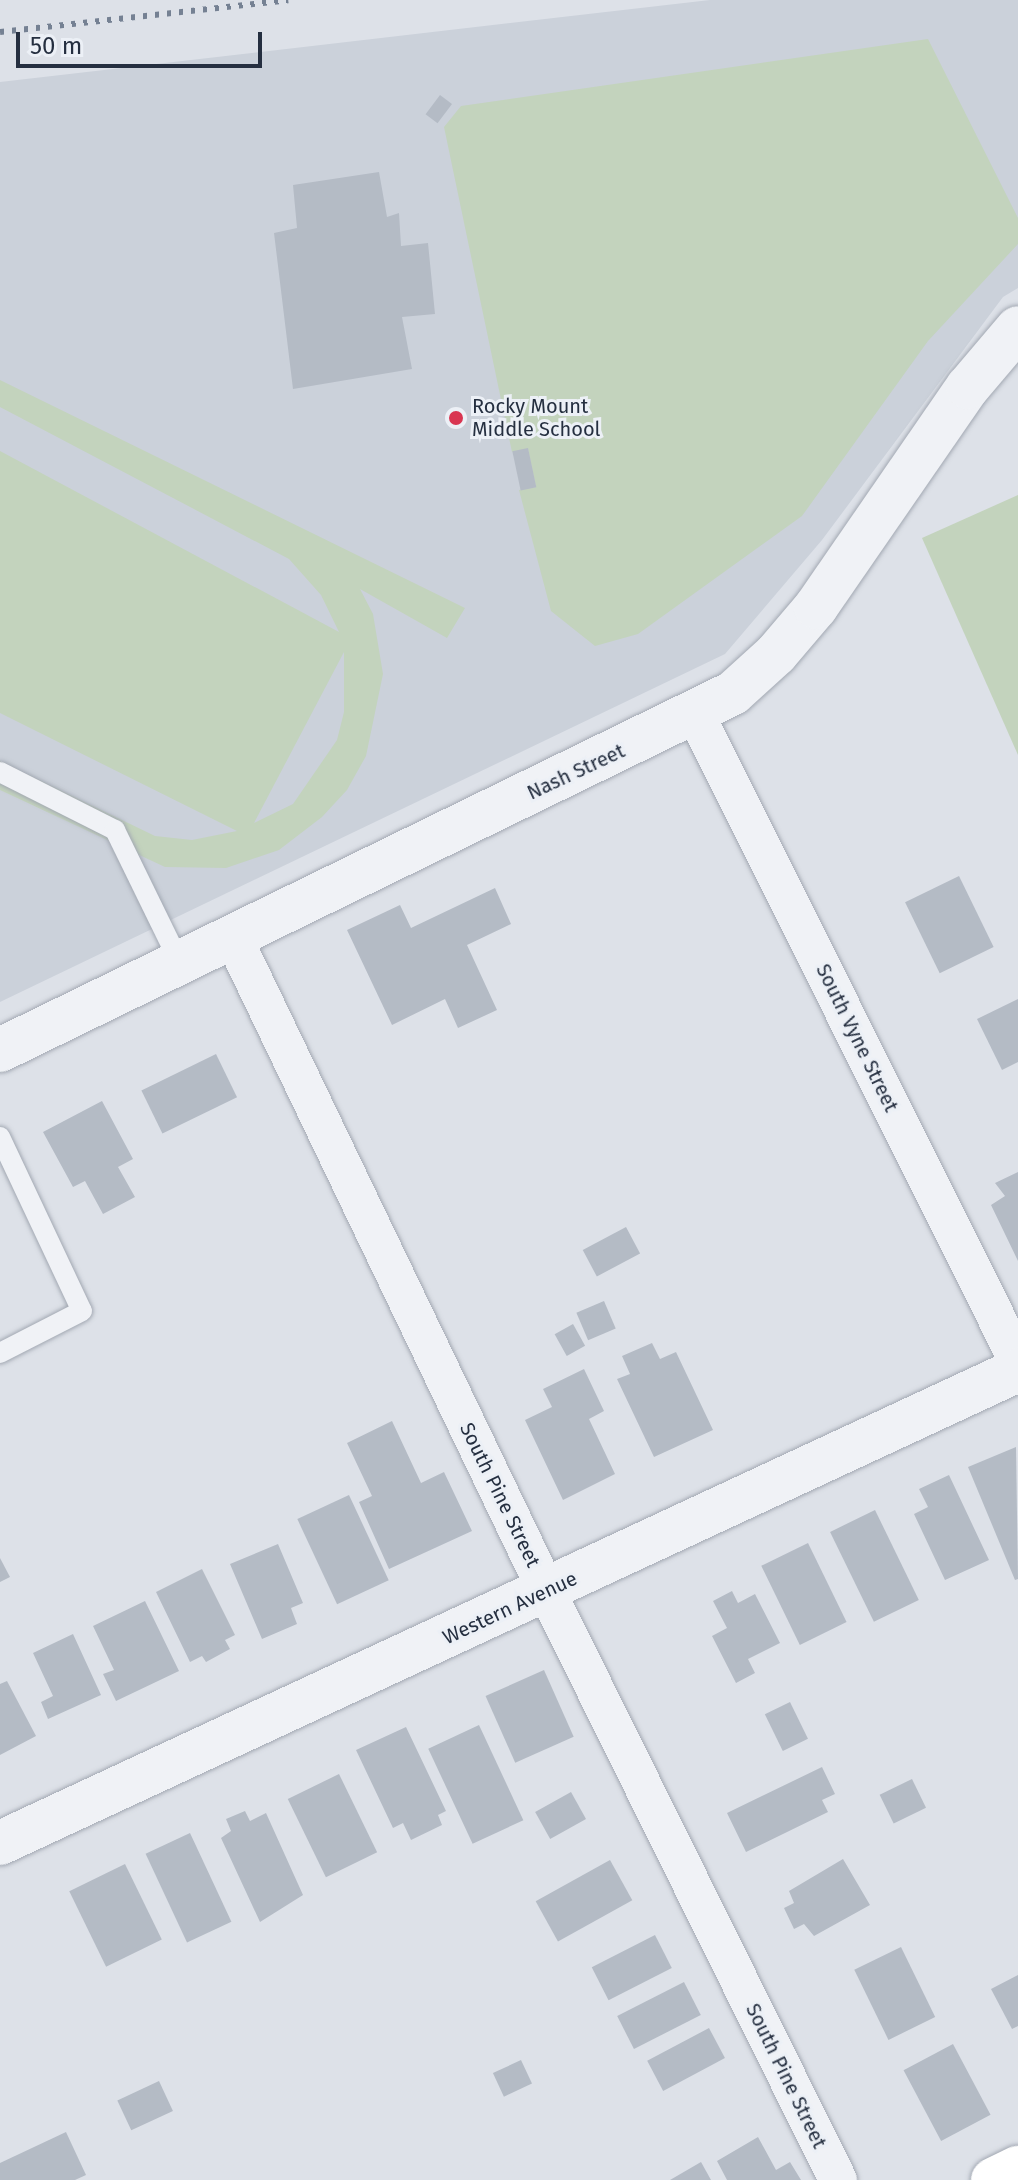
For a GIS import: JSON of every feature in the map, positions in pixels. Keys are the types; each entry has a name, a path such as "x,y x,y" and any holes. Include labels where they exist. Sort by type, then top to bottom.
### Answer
{"main road":[{"path":"993,2180 1018,2168"}],"street":[{"name":"Nash Street","path":"0,1050 232,935 696,715 755,674 816,607 968,387 1018,328"},
{"name":"South Vyne Street","path":"696,715 1018,1361"},
{"name":"South Pine Street","path":"232,935 547,1592 838,2180"},
{"name":"Western Avenue","path":"0,1843 547,1592 1018,1370"}],"lane":[{"path":"0,772 115,830 179,961"},
{"path":"0,1137 82,1311 0,1353"}],"shaded area":[{"name":"Rocky Mount Middle School","path":"710,0 1018,0 1018,288 1003,297 822,540 725,654 0,1002 0,82"}],"green space":[{"path":"928,39 1018,218 1018,244 928,341 802,516 638,634 595,646 551,611 519,490 536,487 528,449 512,452 444,127 461,106"},
{"path":"0,380 465,608 447,638 360,589 373,614 383,674 366,756 347,790 322,817 279,850 226,868 165,867 0,790 0,761 155,836 192,840 237,831 0,713 0,451 339,632 321,595 289,559 0,407","holes":["344,652 344,712 337,740 293,804 254,823"]},
{"path":"1018,495 1018,755 922,538"}],"building":[{"path":"440,95 452,104 438,123 426,114"},
{"path":"379,172 387,217 399,213 401,246 428,243 435,314 402,317 412,369 293,389 274,233 297,228 293,185"},
{"path":"528,448 536,487 521,490 512,451"},
{"path":"959,876 994,947 940,973 905,902"},
{"path":"495,888 511,924 467,945 497,1010 458,1028 445,999 392,1025 347,930 400,905 411,928"},
{"path":"1018,999 1018,1062 1002,1070 977,1019"},
{"path":"216,1054 237,1097 162,1134 141,1090"},
{"path":"102,1101 133,1159 118,1167 135,1197 103,1214 85,1181 73,1187 43,1132"},
{"path":"1018,1172 1018,1261 991,1205 1005,1196 995,1183"},
{"path":"626,1227 640,1253 597,1276 583,1250"},
{"path":"604,1301 616,1329 588,1340 576,1313"},
{"path":"573,1324 585,1346 567,1356 555,1334"},
{"path":"652,1343 660,1359 676,1352 713,1430 654,1457 617,1379 630,1374 622,1356"},
{"path":"584,1369 604,1411 589,1419 615,1474 563,1500 525,1420 552,1407 543,1389"},
{"path":"392,1421 421,1483 444,1472 472,1531 389,1569 359,1502 372,1496 347,1443"},
{"path":"1016,1447 1018,1579 1015,1580 968,1467"},
{"path":"949,1475 989,1560 945,1580 914,1514 928,1507 919,1489"},
{"path":"349,1495 389,1580 337,1604 297,1519"},
{"path":"875,1510 919,1600 874,1622 830,1532"},
{"path":"808,1543 847,1622 800,1645 761,1566"},
{"path":"278,1544 303,1603 291,1608 297,1624 262,1639 230,1564"},
{"path":"0,1558 10,1577 0,1582"},
{"path":"202,1569 235,1635 225,1640 230,1649 206,1662 202,1656 190,1662 156,1592"},
{"path":"732,1591 738,1603 755,1594 780,1643 748,1659 755,1673 736,1683 712,1636 727,1628 713,1601"},
{"path":"145,1601 179,1671 116,1701 103,1674 114,1670 93,1626"},
{"path":"73,1634 101,1695 48,1719 41,1702 53,1696 33,1653"},
{"path":"544,1670 574,1737 515,1763 486,1696"},
{"path":"7,1681 36,1736 0,1755 0,1684"},
{"path":"790,1702 808,1739 783,1751 765,1714"},
{"path":"479,1725 523,1820 473,1844 428,1749"},
{"path":"406,1727 446,1811 438,1815 442,1825 411,1840 403,1823 393,1828 356,1750"},
{"path":"822,1767 835,1794 822,1800 828,1812 746,1852 727,1813"},
{"path":"339,1774 377,1852 326,1877 288,1799"},
{"path":"912,1779 926,1808 894,1824 880,1795"},
{"path":"571,1792 586,1819 550,1839 535,1812"},
{"path":"245,1811 250,1821 266,1813 303,1895 260,1922 221,1838 231,1831 226,1819"},
{"path":"190,1833 231,1922 187,1943 146,1854"},
{"path":"843,1859 870,1905 814,1936 804,1924 794,1929 784,1908 794,1903 789,1891"},
{"path":"610,1860 632,1900 558,1941 536,1901"},
{"path":"125,1864 162,1939 106,1967 69,1891"},
{"path":"655,1935 672,1968 609,2000 592,1967"},
{"path":"901,1947 935,2017 888,2040 854,1970"},
{"path":"1018,1975 1018,2026 1012,2029 991,1989"},
{"path":"684,1982 701,2015 634,2049 617,2016"},
{"path":"709,2028 725,2058 663,2091 647,2061"},
{"path":"953,2044 991,2115 941,2141 904,2070"},
{"path":"521,2060 532,2084 504,2097 493,2073"},
{"path":"159,2081 173,2111 131,2130 117,2100"},
{"path":"66,2132 86,2175 75,2180 0,2180 0,2163"},
{"path":"758,2137 776,2170 790,2162 801,2180 727,2180 717,2161"},
{"path":"701,2162 711,2180 670,2180"}],"railway":[{"path":"0,32 288,0"}],"place":[{"name":"Rocky Mount Middle School","path":"456,418"}]}
